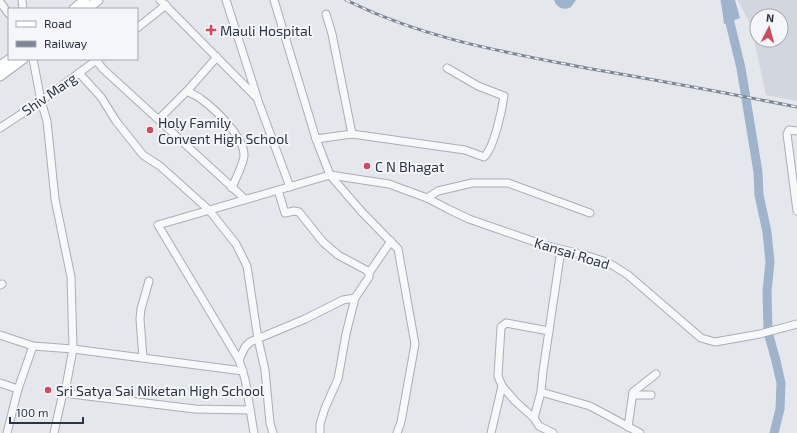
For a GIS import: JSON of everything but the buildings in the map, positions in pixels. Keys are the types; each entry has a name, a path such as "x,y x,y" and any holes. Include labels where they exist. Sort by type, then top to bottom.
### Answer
{"main road":[{"path":"75,8 85,0"},
{"path":"88,8 98,0"},
{"path":"0,66 9,60"},
{"path":"0,76 22,60"}],"street":[{"path":"160,0 257,98"},
{"path":"226,0 257,98 290,187"},
{"path":"274,0 316,139 330,175 361,211 398,249 415,344 401,422 397,433"},
{"path":"0,2 8,13"},
{"path":"138,27 166,5"},
{"path":"326,14 332,34 352,134"},
{"path":"159,119 188,91 217,57"},
{"path":"33,60 41,101 47,121 55,199 71,277 73,349 65,392 62,397 56,433"},
{"path":"97,60 103,69 245,199"},
{"name":"Shiv Marg","path":"0,128 41,101 97,60"},
{"path":"316,139 352,134 465,150 484,157 492,143 502,109 504,96 478,86 447,68"},
{"path":"79,73 101,97 116,121 143,155 160,166 209,210 236,244 247,266 258,339 265,370 270,423 273,433"},
{"path":"188,91 201,98 222,118 236,134 241,144 244,156 232,188"},
{"path":"797,131 789,130 787,134 794,171 797,211"},
{"path":"254,433 245,378 239,360 158,225 330,175"},
{"name":"Kansai Road","path":"330,175 389,184 427,198 469,219 544,245 585,255 609,263 628,275 701,338 715,342 760,334 797,324"},
{"path":"427,198 438,191 472,183 508,184 590,213"},
{"path":"278,190 285,212 299,212 323,242 338,255 369,273"},
{"path":"320,433 320,424 325,408 338,379 346,334 355,298 369,277 369,273 391,241"},
{"path":"534,418 541,392 542,371 561,250"},
{"path":"143,358 140,319 141,309 149,281"},
{"path":"239,360 245,347 250,342 305,319 343,300 355,298"},
{"path":"549,331 506,323 501,327 498,376 502,386 515,401 534,418 539,426 553,433"},
{"path":"0,335 33,346 73,349 243,371"},
{"path":"8,433 18,389 33,346"},
{"path":"628,427 633,392 656,374"},
{"path":"0,383 18,389"},
{"path":"491,433 502,386"},
{"path":"65,392 71,394 195,409 250,410"},
{"path":"541,392 590,406 640,433"},
{"path":"633,395 651,395"}],"shaded area":[{"path":"738,0 797,0 797,101 766,95 756,48 789,48 789,8 749,8 749,22"}],"water":[{"path":"554,0 576,0 571,7 563,9 555,3"},
{"path":"721,0 735,0 740,18 724,24"}],"waterway":[{"path":"725,0 741,68 758,172 759,195 767,232 770,262 767,291 768,332 781,383 780,409 774,433"}],"railway":[{"path":"346,0 404,24 463,42 524,56 797,107"}],"place":[{"name":"Mauli Hospital","path":"211,30"},
{"name":"Holy Family Convent High School","path":"150,130"},
{"name":"C N Bhagat","path":"367,166"},
{"name":"Sri Satya Sai Niketan High School","path":"48,390"}]}
